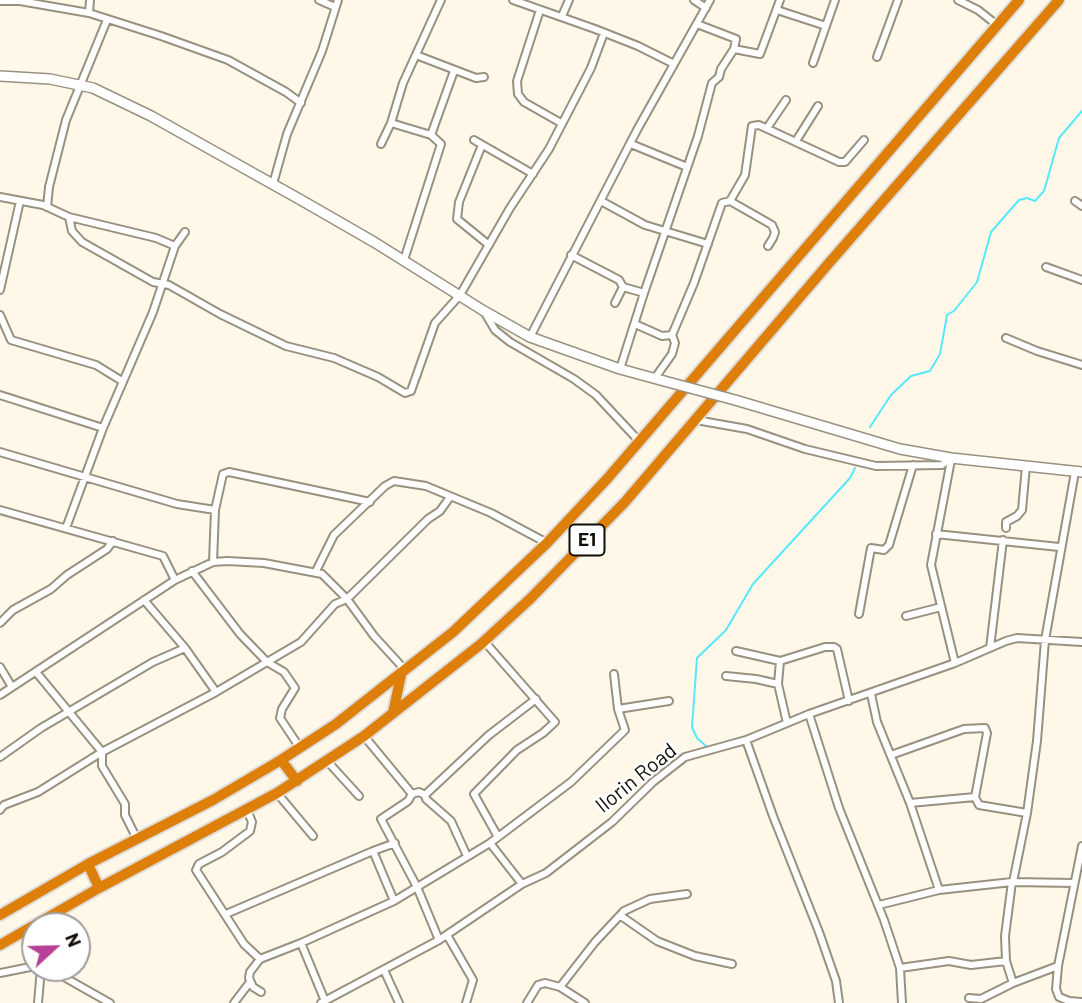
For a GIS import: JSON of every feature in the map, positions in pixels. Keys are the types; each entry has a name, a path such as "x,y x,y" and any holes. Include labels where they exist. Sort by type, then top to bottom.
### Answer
{"highway":[{"name":"E1","path":"0,915 88,864 213,800 281,760 403,673 463,624 547,543 639,441 1019,0"},
{"name":"E1","path":"0,945 99,888 278,793 363,736 484,641 625,502 1059,0"},
{"path":"393,713 403,673"},
{"path":"281,760 297,780"},
{"path":"88,864 99,888"}],"main road":[{"path":"0,76 80,83 150,116 404,260 484,312 530,337 620,369 889,446 951,458 1078,472"}],"street":[{"path":"89,13 90,0"},
{"path":"273,184 288,134 322,51 337,4 319,0"},
{"path":"381,144 391,123 403,83 441,0"},
{"path":"513,0 638,46 674,64"},
{"path":"562,16 569,0"},
{"path":"694,0 706,8"},
{"path":"530,337 571,255 710,0"},
{"path":"734,49 760,54 780,0"},
{"path":"813,63 835,0"},
{"path":"877,57 898,0"},
{"path":"958,0 978,10 998,25"},
{"path":"0,1 20,1 89,13 174,40 228,60 301,103"},
{"path":"540,10 517,81 518,94 524,102 561,123"},
{"path":"777,10 825,26"},
{"path":"47,207 49,187 66,120 107,20"},
{"path":"620,369 698,136 712,83 719,77 734,49 736,39 697,24"},
{"path":"69,217 72,231 82,242 160,285 169,285 220,314 286,346 334,358 378,377 405,393 411,391 415,386 435,323 460,295 550,149 561,123 580,93 604,33"},
{"path":"416,55 448,66 453,71 476,78 484,77"},
{"path":"431,135 453,71"},
{"path":"767,128 786,100"},
{"path":"796,141 818,106"},
{"path":"391,123 431,135 441,144 404,260"},
{"path":"730,201 745,175 752,127 755,124 839,162 845,162 864,139"},
{"path":"474,140 533,174"},
{"path":"631,144 687,167"},
{"path":"482,145 458,202 457,219 489,245"},
{"path":"0,197 47,207 69,217 156,238 175,246"},
{"path":"0,290 20,201"},
{"path":"601,201 645,225 708,244"},
{"path":"660,379 676,343 672,335 694,283 722,203 730,201 772,225 774,238 768,246"},
{"path":"1075,201 1082,206"},
{"path":"66,528 103,428 152,312 175,246 185,232"},
{"path":"571,255 619,280 623,287 644,293 643,296"},
{"path":"1046,267 1082,280"},
{"path":"615,303 623,287"},
{"path":"484,312 495,330 510,342 596,395 639,441"},
{"path":"0,316 11,340 96,365 122,381"},
{"path":"635,324 662,336 672,335"},
{"path":"1006,338 1082,365"},
{"path":"0,395 103,428"},
{"path":"694,420 736,426 805,449 876,466 942,465 951,458"},
{"path":"0,452 177,504 215,510"},
{"path":"951,458 931,565 955,663"},
{"path":"859,614 871,548 884,550 890,545 913,465"},
{"path":"1006,528 1006,522 1022,510 1026,466"},
{"path":"213,562 215,510 221,477 229,472 370,502"},
{"path":"1013,983 1006,961 1005,936 1037,741 1045,640 1059,547 1078,472"},
{"path":"316,571 334,535 385,486 394,481 426,486 491,513 547,543"},
{"path":"0,810 4,805 38,792 102,752 302,642 335,604 346,599 428,519 440,511 450,497"},
{"path":"0,510 163,556 174,580"},
{"path":"936,534 1059,547"},
{"path":"990,648 1003,540"},
{"path":"0,623 13,610 51,589 107,549 113,541"},
{"path":"0,695 174,580 213,562 264,563 322,574 346,599 403,673"},
{"path":"192,571 240,634 267,662 284,672 295,688 280,718 300,748"},
{"path":"144,600 186,648 216,691"},
{"path":"906,617 941,607"},
{"name":"Ilorin Road","path":"323,1002 439,940 522,884 546,873 612,822 680,760 746,740 1017,638 1082,642"},
{"path":"484,641 555,722 544,733 517,750 474,793 498,837"},
{"path":"736,651 780,661 825,647 834,647 837,649 849,701"},
{"path":"0,757 153,662 186,648"},
{"path":"780,661 778,684 787,723"},
{"path":"0,667 12,687"},
{"path":"36,672 102,752 102,765 125,804 125,815 137,839"},
{"path":"234,1003 250,982 250,972 260,959 394,901 490,843 571,782 624,733 625,725 618,709 614,674"},
{"path":"726,676 756,678 778,684"},
{"path":"871,694 877,722 910,803 939,890"},
{"path":"425,795 489,736 536,699"},
{"path":"618,709 670,701"},
{"path":"809,715 839,808 879,905 900,968 902,1003"},
{"path":"891,755 964,729 985,728 987,733 975,797 980,806 1027,813"},
{"path":"363,736 412,794"},
{"path":"746,740 772,816 819,932 836,981 839,1003"},
{"path":"328,761 359,796"},
{"path":"439,940 417,887 381,819 408,800 412,794 419,792 451,821 467,856"},
{"path":"278,793 313,836"},
{"path":"910,803 975,797"},
{"path":"247,810 252,822 250,831 222,852 199,864 196,870 244,944 260,959"},
{"path":"226,914 395,843"},
{"path":"490,843 522,884"},
{"path":"1082,846 1058,966 1056,994 1069,1002 1082,1002"},
{"path":"373,850 394,901"},
{"path":"879,905 939,890 1012,882 1074,883"},
{"path":"560,987 595,942 637,903 687,894"},
{"path":"621,916 657,941 695,956 733,964"},
{"path":"447,935 472,980 466,1003"},
{"path":"301,943 323,1002"},
{"path":"900,968 949,961 971,965 1006,961"},
{"path":"969,998 981,999 1013,983 1058,966"},
{"path":"0,973 21,969"},
{"path":"384,970 399,1003"},
{"path":"38,1003 40,982"},
{"path":"71,982 105,1002"},
{"path":"250,982 261,992"},
{"path":"527,1003 541,983 560,987 585,1003"}],"waterway":[{"path":"870,427 891,395 911,376 930,371 940,354 947,315 954,311 977,282 991,232 1019,200 1027,198 1035,201 1044,191 1059,138 1082,111"},
{"path":"707,747 697,738 692,727 697,658 726,630 753,584 850,478 855,468"}]}
